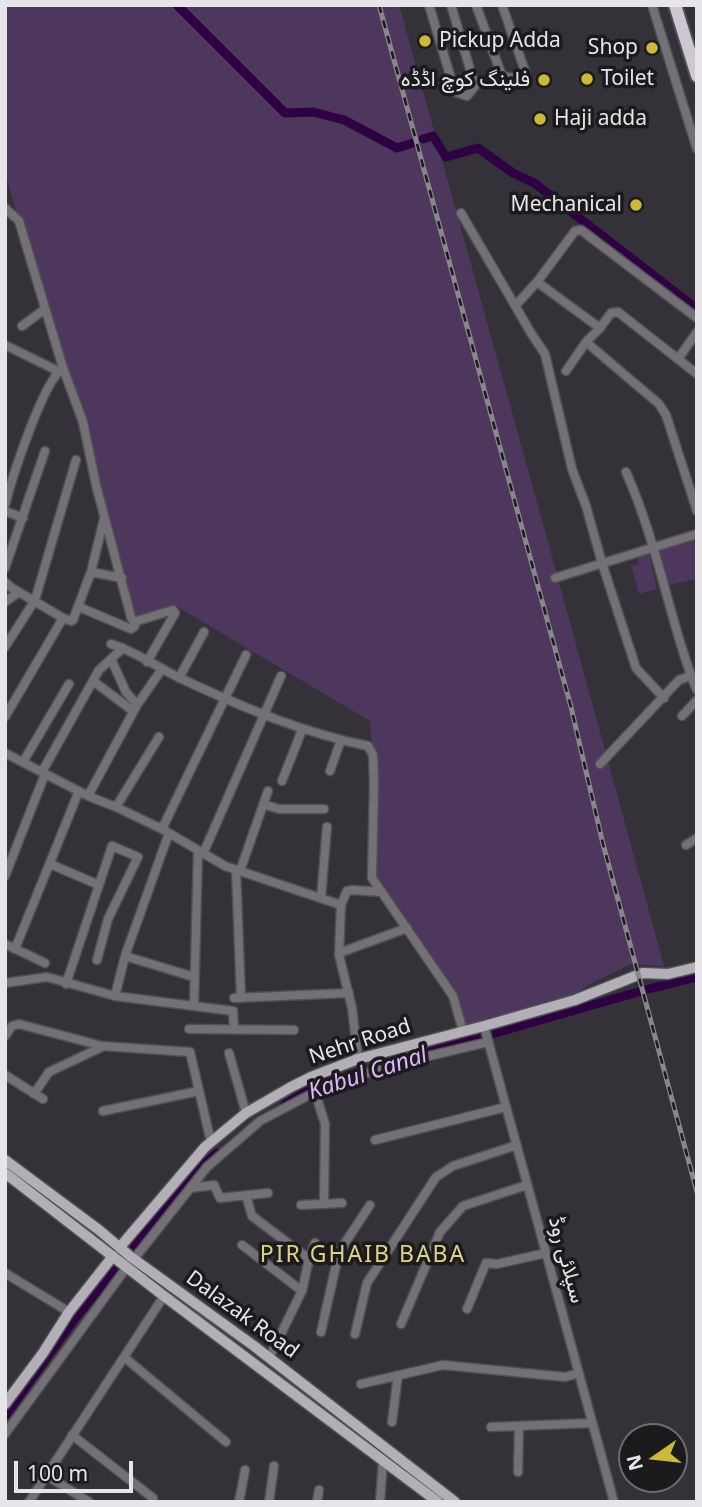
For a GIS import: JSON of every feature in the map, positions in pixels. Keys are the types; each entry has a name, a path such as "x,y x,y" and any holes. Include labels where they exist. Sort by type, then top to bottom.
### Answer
{"highway":[{"path":"675,5 697,76"}],"main road":[{"name":"Nehr Road","path":"5,1404 69,1312 124,1258 211,1142 246,1113 311,1077 358,1059 575,1000 643,973 668,974 697,967"},
{"name":"Dalazak Road","path":"5,1160 124,1258 164,1296 438,1502"},
{"name":"Dalazak Road","path":"5,1173 269,1358 455,1502"},
{"path":"385,1462 393,1454"}],"street":[{"path":"429,5 455,92 467,96 475,86 451,5"},
{"path":"476,5 502,76 513,78 525,71 502,5"},
{"path":"652,5 697,149"},
{"path":"5,208 19,222 60,370 83,422 96,485 131,617 136,621"},
{"path":"461,212 545,354 572,469 636,668 664,698"},
{"path":"516,305 578,229 697,318"},
{"path":"537,282 600,328"},
{"path":"22,326 45,309"},
{"path":"566,370 611,313 618,312 697,374"},
{"path":"678,359 697,332"},
{"path":"586,342 659,404 666,415 697,511"},
{"path":"5,345 60,370"},
{"path":"5,505 32,426 52,379 60,370"},
{"path":"5,568 45,451"},
{"path":"5,646 35,600 76,460"},
{"path":"626,471 652,547 690,676 697,690"},
{"path":"5,511 23,518"},
{"path":"5,582 12,589 63,618 74,620 91,572 105,516"},
{"path":"555,578 697,534"},
{"path":"91,572 122,578"},
{"path":"5,602 19,592"},
{"path":"79,607 131,628 136,621"},
{"path":"136,621 173,610 175,613 147,662"},
{"path":"5,717 63,618"},
{"path":"179,678 204,632"},
{"path":"111,644 263,715 302,730 368,746 373,755 374,783 372,878 453,996 463,1031"},
{"path":"5,876 43,773 99,670 123,648"},
{"path":"115,996 165,831 246,655"},
{"path":"111,659 135,708"},
{"path":"686,663 697,660"},
{"path":"88,796 135,708 162,669"},
{"path":"194,1005 201,853 281,676"},
{"path":"600,764 679,680 690,676"},
{"path":"93,681 135,708"},
{"path":"23,762 69,684"},
{"path":"682,716 697,699"},
{"path":"282,781 302,730"},
{"path":"116,807 159,737"},
{"path":"330,771 341,740"},
{"path":"6,757 23,762 88,796 165,831 225,866 341,905"},
{"path":"15,949 79,791"},
{"path":"268,791 238,871 238,998 349,993"},
{"path":"263,804 279,809 324,809"},
{"path":"321,898 327,827"},
{"path":"686,845 697,838"},
{"path":"66,984 112,846 138,857 108,919 97,960"},
{"path":"50,863 99,885"},
{"path":"358,1059 352,1008 340,953 341,905 347,891 382,892"},
{"path":"340,953 407,928"},
{"path":"5,944 45,963"},
{"path":"125,956 194,977"},
{"path":"5,984 47,977 115,996 233,1011 234,1029"},
{"path":"5,1036 12,1026 19,1024 104,1046 190,1052 211,1142"},
{"name":"سپلائی روڈ","path":"484,1026 614,1502"},
{"path":"189,1029 294,1030"},
{"path":"5,1434 124,1258 191,1188 207,1167 260,1121 315,1092 357,1076 488,1042"},
{"path":"34,1094 49,1072 104,1046"},
{"path":"229,1053 246,1113"},
{"path":"5,1075 43,1099"},
{"path":"103,1111 199,1091"},
{"path":"315,1092 325,1124 324,1204"},
{"path":"375,1140 506,1107"},
{"path":"355,1334 367,1283 436,1177 453,1166 516,1145"},
{"path":"191,1188 214,1185 220,1198 268,1193"},
{"path":"401,1324 440,1232 463,1206 527,1185"},
{"path":"246,1195 252,1216 309,1259"},
{"path":"301,1205 342,1203"},
{"path":"321,1332 339,1252 370,1205"},
{"path":"269,1358 302,1291 315,1243"},
{"path":"242,1245 302,1291"},
{"path":"467,1309 486,1263 497,1264 546,1254"},
{"path":"5,1273 69,1312"},
{"path":"29,1502 164,1296"},
{"path":"124,1356 226,1442"},
{"path":"361,1384 443,1365 565,1377 579,1373"},
{"path":"392,1422 398,1375"},
{"path":"491,1427 592,1423"},
{"path":"518,1472 519,1426"},
{"path":"72,1435 153,1498"},
{"path":"380,1502 385,1462"},
{"path":"269,1502 274,1466"},
{"path":"239,1502 245,1470"},
{"path":"46,1475 89,1502"},
{"path":"317,1502 319,1490"}],"shaded area":[{"path":"5,5 399,5 664,966 631,964 586,986 579,993 463,1031 453,996 372,878 373,755 370,721 176,606 133,621 5,172"},
{"path":"697,535 697,579 664,586 654,551"},
{"path":"649,554 657,589 639,594 631,565 638,565 638,557"}],"waterway":[{"path":"177,5 285,113 313,112 344,120 397,148 413,143"},
{"path":"423,139 433,136 446,157 478,148 513,173 534,183 697,309"},
{"name":"Kabul Canal","path":"429,1052 697,977"},
{"name":"Kabul Canal","path":"285,1104 313,1088 335,1081"},
{"name":"Kabul Canal","path":"5,1416 75,1318 201,1167 217,1153"}],"railway":[{"path":"379,5 571,707 603,844 697,1192"}],"place":[{"name":"Pickup Adda","path":"425,41"},
{"name":"Shop","path":"652,48"},
{"name":"Toilet","path":"587,79"},
{"name":"فلینگ کوچ اڈڈہ","path":"544,80"},
{"name":"Haji adda","path":"540,119"},
{"name":"Mechanical","path":"636,205"}],"district":[{"name":"PIR GHAIB BABA","path":"363,1255"}]}
